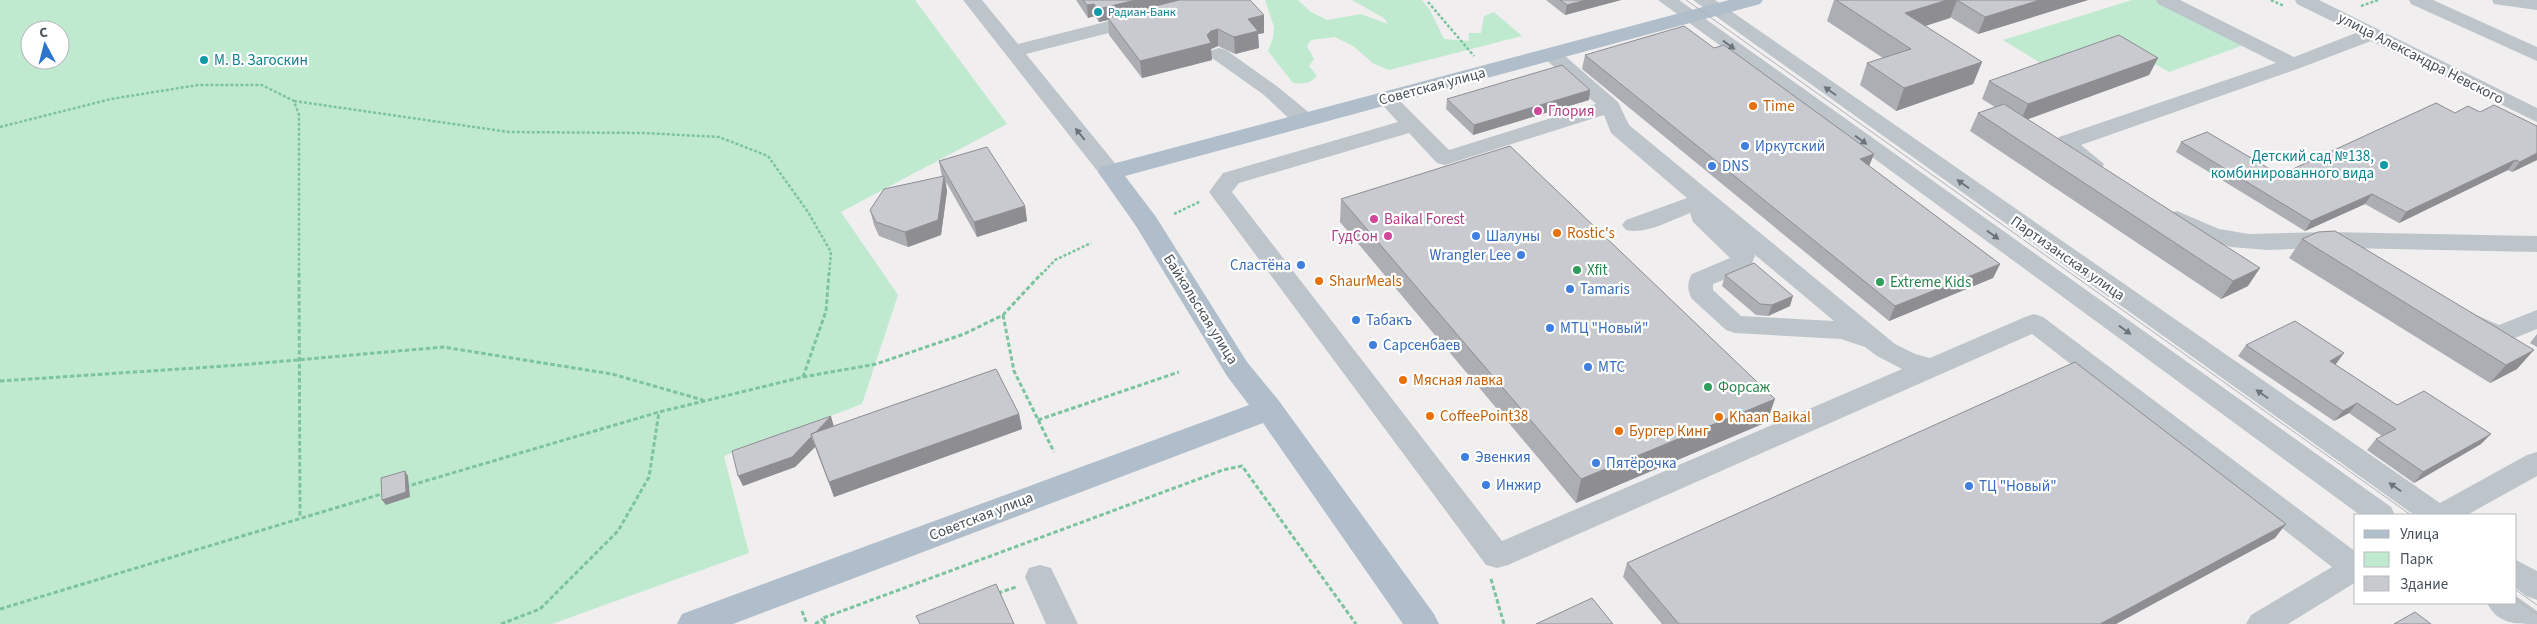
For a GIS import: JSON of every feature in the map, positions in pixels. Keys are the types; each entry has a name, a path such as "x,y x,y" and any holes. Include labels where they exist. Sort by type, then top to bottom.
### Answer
{"main road":[{"name":"Советская улица","path":"1110,172 1551,54 1702,9 1753,0"},
{"name":"Байкальская улица","path":"1110,172 1147,223 1237,369 1269,409 1422,624"},
{"name":"Советская улица","path":"694,624 1269,409"}],"street":[{"name":"Байкальская улица","path":"972,0 1110,172"},
{"name":"Партизанская улица","path":"1667,0 1702,9 2434,514"},
{"path":"2165,0 2293,64"},
{"name":"улица Александра Невского","path":"2304,0 2374,33 2537,116"},
{"path":"2418,0 2537,55"},
{"path":"2501,0 2536,2"},
{"name":"Партизанская улица","path":"1702,9 2380,514"},
{"path":"1013,51 1162,14"},
{"path":"2112,176 2080,155 2067,145 2067,142 2293,64 2374,33"},
{"path":"1220,54 1271,91 1304,120"},
{"path":"1551,54 1611,106 1619,128 1703,200 1886,350 1908,362 1931,367"},
{"path":"1386,98 1445,158 1611,106"},
{"path":"1413,125 1231,178 1220,192 1497,556 2034,322 2354,567"},
{"path":"1634,225 1703,200"},
{"path":"1703,200 1701,217 1743,256 1740,264 1701,280 1701,293 1736,324 1843,330 1876,342"},
{"path":"2160,208 2214,237 2244,242 2327,240 2537,244"},
{"path":"2327,240 2370,264"},
{"path":"2455,312 2498,336 2537,319"},
{"path":"2445,514 2537,463"},
{"path":"2262,624 2354,569"},
{"path":"2517,573 2537,587"},
{"path":"1040,578 1062,624"},
{"path":"2503,604 2532,624"}],"path":[{"path":"1428,2 1474,56"},
{"path":"0,127 111,99 198,85 262,85 294,101 508,132 644,132 719,137 768,156 808,212 831,252 826,312 803,376"},
{"path":"294,101 298,115 300,518"},
{"path":"1174,214 1220,192"},
{"path":"404,488 659,412 803,376 876,364 964,334 1003,315 1055,260 1091,243"},
{"path":"1003,315 1014,371 1054,452"},
{"path":"0,381 300,360 443,347 612,374 704,400"},
{"path":"1038,420 1179,372"},
{"path":"501,624 540,609 618,531 650,477 659,412"},
{"path":"815,624 823,618 1214,474 1242,466 1356,624"},
{"path":"0,609 394,490"},
{"path":"1497,556 1490,582 1504,624"},
{"path":"996,594 1040,578"},
{"path":"823,618 825,624"}],"green space":[{"path":"0,0 915,0 1007,124 841,212 898,295 862,404 724,456 749,553 552,624 0,624"},
{"path":"1265,0 1298,0 1311,12 1327,20 1361,14 1388,24 1384,18 1352,0 1422,0 1430,10 1444,39 1469,41 1469,33 1481,33 1484,16 1494,12 1522,36 1389,70 1374,64 1353,46 1335,37 1311,40 1307,46 1314,59 1309,66 1317,76 1306,83 1293,83 1268,51 1273,38 1274,27"},
{"path":"2132,0 2170,0 2252,42 2169,72 2125,47 2055,72 2003,40"}],"building":[{"path":"1083,0 1136,0 1098,9 1094,4 1087,5"},
{"path":"1179,0 1250,0 1264,15 1248,19 1258,31 1234,37 1218,29 1211,31 1207,35 1211,43 1140,61 1108,18"},
{"path":"1560,0 1586,0 1567,5"},
{"path":"1836,0 1947,0 1905,13 1982,62 1904,88 1867,63 1911,49"},
{"path":"1957,0 2040,0 1985,17"},
{"path":"1684,26 1714,48 1724,45 1874,154 1860,159 2000,264 1895,306 1585,55"},
{"path":"2119,35 2158,58 2028,104 1989,81"},
{"path":"1562,65 1590,90 1474,125 1447,99"},
{"path":"2436,103 2455,113 2468,106 2480,112 2494,105 2537,126 2537,153 2520,162 2515,160 2406,212 2372,194 2311,221 2181,142 2207,132 2280,175"},
{"path":"2004,104 2260,268 2233,281 1978,113"},
{"name":"МТЦ \"Новый\"","path":"1510,146 1775,399 1581,479 1341,199"},
{"path":"987,147 1025,206 974,222 939,161"},
{"path":"944,176 938,220 905,232 876,222 870,210 884,189"},
{"path":"2335,231 2534,350 2506,365 2302,239 2318,232"},
{"path":"1754,263 1793,296 1772,305 1760,304 1725,275"},
{"path":"2295,321 2344,353 2330,361 2397,405 2424,391 2491,434 2423,472 2376,439 2396,429 2357,403 2343,411 2246,345"},
{"name":"ТЦ \"Новый\"","path":"2075,362 2286,524 2100,624 1679,624 1627,563"},
{"path":"996,369 1019,414 829,482 811,434"},
{"path":"831,416 816,432 811,434 812,436 792,457 738,476 732,451"},
{"path":"405,471 406,492 382,500 381,478"},
{"path":"996,584 1014,624 920,624 916,616"},
{"path":"1592,598 1613,624 1536,624"},
{"path":"2415,612 2431,624 2394,624"}],"tram line":[{"path":"1686,0 2410,514"},
{"path":"2517,591 2537,605"},
{"path":"2517,600 2537,614"}],"place":[{"name":"Радиан-Банк","path":"1098,12"},
{"name":"М. В. Загоскин","path":"204,60"},
{"name":"Time","path":"1753,106"},
{"name":"Глория","path":"1538,111"},
{"name":"Иркутский","path":"1745,146"},
{"name":"Детский сад №138, комбинированного вида","path":"2384,165"},
{"name":"DNS","path":"1712,166"},
{"name":"Baikal Forest","path":"1374,219"},
{"name":"Rostic's","path":"1557,233"},
{"name":"ГудСон","path":"1388,236"},
{"name":"Шалуны","path":"1476,236"},
{"name":"Wrangler Lee","path":"1521,255"},
{"name":"Сластёна","path":"1301,265"},
{"name":"Xfit","path":"1577,270"},
{"name":"ShaurMeals","path":"1319,281"},
{"name":"Extreme Kids","path":"1880,282"},
{"name":"Tamaris","path":"1570,289"},
{"name":"Табакъ","path":"1356,320"},
{"name":"МТЦ \"Новый\"","path":"1550,328"},
{"name":"Сарсенбаев","path":"1373,345"},
{"name":"МТС","path":"1588,367"},
{"name":"Мясная лавка","path":"1403,380"},
{"name":"Форсаж","path":"1708,387"},
{"name":"CoffeePoint38","path":"1430,416"},
{"name":"Khaan Baikal","path":"1719,417"},
{"name":"Бургер Кинг","path":"1619,431"},
{"name":"Эвенкия","path":"1465,457"},
{"name":"Пятёрочка","path":"1596,463"},
{"name":"Инжир","path":"1486,485"},
{"name":"ТЦ \"Новый\"","path":"1969,486"}]}
